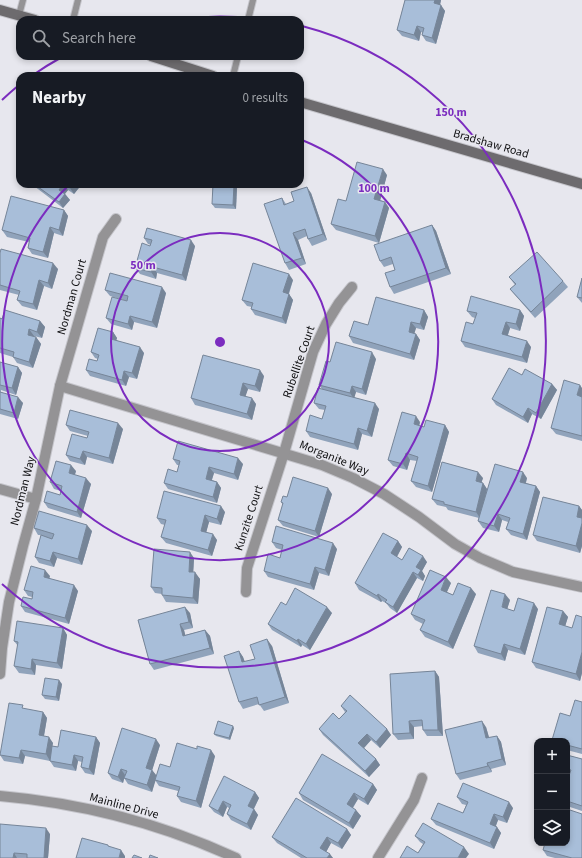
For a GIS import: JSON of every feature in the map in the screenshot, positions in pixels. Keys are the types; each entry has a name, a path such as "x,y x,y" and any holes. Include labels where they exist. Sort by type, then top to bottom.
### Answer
{"main road":[{"path":"0,10 22,16"},
{"path":"163,60 201,72"},
{"name":"Bradshaw Road","path":"304,103 582,184"}],"street":[{"name":"Nordman Court","path":"60,386 103,237 116,219"},
{"name":"Rubellite Court","path":"284,453 313,352 326,324 339,303 352,287"},
{"name":"Morganite Way","path":"60,386 322,465 353,478 384,494 419,517 455,544 480,558 514,572 582,587"},
{"name":"Nordman Way","path":"0,674 2,648 9,602 36,499 60,386"},
{"name":"Kunzite Court","path":"246,592 247,568 284,453"},
{"path":"0,489 36,499"},
{"path":"378,858 414,800 422,778"},
{"name":"Mainline Drive","path":"0,796 57,804 131,820 180,835 236,858"}],"lane":[{"path":"19,15 22,0"},
{"path":"74,16 78,0"},
{"path":"249,16 253,0"},
{"path":"234,72 237,60"}],"building":[{"path":"405,0 435,0 434,3 441,5 432,38 422,35 424,28 417,26 414,35 397,30"},
{"path":"357,162 383,169 374,199 385,202 375,236 331,224 338,199 346,201"},
{"path":"307,187 323,234 308,239 305,229 293,233 302,258 285,263 264,204 282,198 284,205 294,201 291,192"},
{"path":"40,188 60,188 59,190 65,194 59,202"},
{"path":"213,188 234,188 233,205 212,204"},
{"path":"11,196 64,210 59,230 50,227 43,252 28,248 30,238 2,230"},
{"path":"432,225 446,268 390,287 385,273 395,270 391,257 380,261 374,245"},
{"path":"147,228 191,240 182,275 153,267 151,272 135,268 142,243 150,246 152,240 144,238"},
{"path":"1,249 53,263 48,283 39,280 33,304 17,300 20,291 0,285"},
{"path":"537,252 563,281 531,312 510,289 516,284 509,277"},
{"path":"253,263 289,274 283,292 289,294 282,318 251,309 253,303 242,300"},
{"path":"110,273 162,287 152,322 130,316 128,324 106,318 112,297 127,301 128,296 105,290"},
{"path":"582,278 582,298 577,297"},
{"path":"471,296 520,310 516,324 506,322 502,334 527,341 522,357 461,341 466,322 473,324 477,313 467,311"},
{"path":"376,297 424,310 420,324 411,322 409,332 416,334 410,354 349,336 354,321 368,325"},
{"path":"5,310 40,321 37,332 29,329 28,335 36,337 29,362 13,357 14,352 0,348 0,318 2,319"},
{"path":"98,328 113,332 111,339 140,347 132,373 124,371 122,380 86,370 89,359 97,361 99,355 91,352"},
{"path":"336,342 372,352 362,389 352,386 350,393 319,385 326,361 330,362"},
{"path":"203,355 260,370 255,386 243,383 240,395 252,398 247,414 191,398"},
{"path":"0,362 18,367 12,388 0,385"},
{"path":"509,368 522,375 525,369 552,384 536,413 528,408 523,417 492,399"},
{"path":"564,380 580,385 577,395 582,397 582,436 551,428"},
{"path":"318,388 375,403 367,431 358,428 354,444 306,431 310,415 322,419 326,406 314,403"},
{"path":"0,392 18,397 14,413 0,409"},
{"path":"70,410 118,423 109,458 83,451 80,459 66,455 72,434 87,438 89,432 66,425"},
{"path":"402,412 416,416 414,424 424,427 426,420 445,425 428,486 411,481 418,457 406,453 403,464 388,460"},
{"path":"178,441 238,458 234,474 209,467 206,479 217,482 213,497 164,483 168,469 177,472 180,461 173,459"},
{"path":"56,461 71,465 69,473 86,478 77,512 44,502 47,491 60,495 62,486 50,482"},
{"path":"442,462 478,472 476,481 483,483 476,512 444,504 444,502 432,499"},
{"path":"495,464 523,472 520,482 536,486 523,534 506,529 510,518 498,514 494,526 478,521"},
{"path":"293,477 328,488 315,531 278,520 283,503 281,502 283,496 287,497"},
{"path":"164,491 221,506 217,519 205,515 201,531 213,534 208,550 161,537 166,520 157,518"},
{"path":"543,497 579,506 577,517 582,518 582,523 576,546 533,535"},
{"path":"39,511 87,525 78,559 53,552 50,561 35,557 41,535 52,539 54,534 34,528"},
{"path":"276,526 333,543 325,570 315,567 310,584 264,571 268,554 280,558 283,545 272,542"},
{"path":"383,533 398,541 391,553 402,560 409,548 423,556 416,567 421,570 418,575 413,572 393,607 385,602 387,600 378,594 377,596 355,583"},
{"path":"154,549 190,552 189,572 195,572 193,598 162,595 162,588 151,587"},
{"path":"31,566 45,570 44,577 74,585 65,618 21,606 23,597 32,599 33,592 24,590"},
{"path":"430,570 446,577 441,590 453,595 458,583 471,588 448,642 420,630 425,620 411,614"},
{"path":"295,588 327,607 306,644 298,639 297,641 268,624 281,602 286,605"},
{"path":"491,590 505,594 502,607 514,611 518,598 534,603 520,649 504,644 501,654 474,646"},
{"path":"185,607 189,622 180,624 183,636 205,630 210,648 150,664 138,620"},
{"path":"547,607 563,611 559,624 572,628 576,615 582,617 582,652 576,674 532,662"},
{"path":"17,621 63,628 57,663 32,659 31,669 14,666 18,642 14,641"},
{"path":"267,639 285,697 259,705 257,697 239,702 224,656 239,651 242,662 255,659 250,645"},
{"path":"435,671 438,730 423,730 422,720 409,721 410,733 393,734 390,674"},
{"path":"45,678 59,680 56,697 42,695"},
{"path":"350,695 387,729 376,742 367,734 358,743 376,759 365,771 319,729 333,713 339,719 347,711 341,706"},
{"path":"575,700 582,702 582,749 570,746 570,738 553,738 560,713 570,716"},
{"path":"9,703 23,705 22,708 43,712 39,735 49,737 46,754 21,750 19,758 0,755"},
{"path":"218,721 233,726 229,738 214,734"},
{"path":"482,721 486,738 497,736 502,759 487,763 488,766 456,774 445,730"},
{"path":"122,728 156,739 146,768 152,770 147,785 124,778 127,771 121,769 118,777 108,773"},
{"path":"61,730 96,737 89,769 81,767 83,757 74,755 72,765 50,761 52,746 58,747"},
{"path":"177,743 197,749 197,746 211,750 196,801 177,796 180,787 155,780 160,764 170,767"},
{"path":"322,754 373,784 364,799 354,793 347,804 356,810 349,823 299,793"},
{"path":"570,756 582,759 582,806 570,802"},
{"path":"224,776 255,792 248,806 254,809 247,824 227,814 231,805 223,801 218,811 209,806"},
{"path":"463,783 509,802 503,817 494,814 490,824 497,827 490,843 431,819 438,803 463,813 468,802 457,797"},
{"path":"296,798 347,829 338,843 327,837 320,848 330,854 327,858 307,858 272,837"},
{"path":"570,810 582,814 582,858 572,858 543,850 544,846 570,846"},
{"path":"423,823 464,847 458,858 400,858 407,846 418,853 425,842 415,836"},
{"path":"0,824 46,828 44,858 27,858 27,854 14,853 13,858 0,858"},
{"path":"82,838 121,850 119,858 76,858"},
{"path":"134,855 142,858 132,858"},
{"path":"150,855 158,858 149,858"}]}
